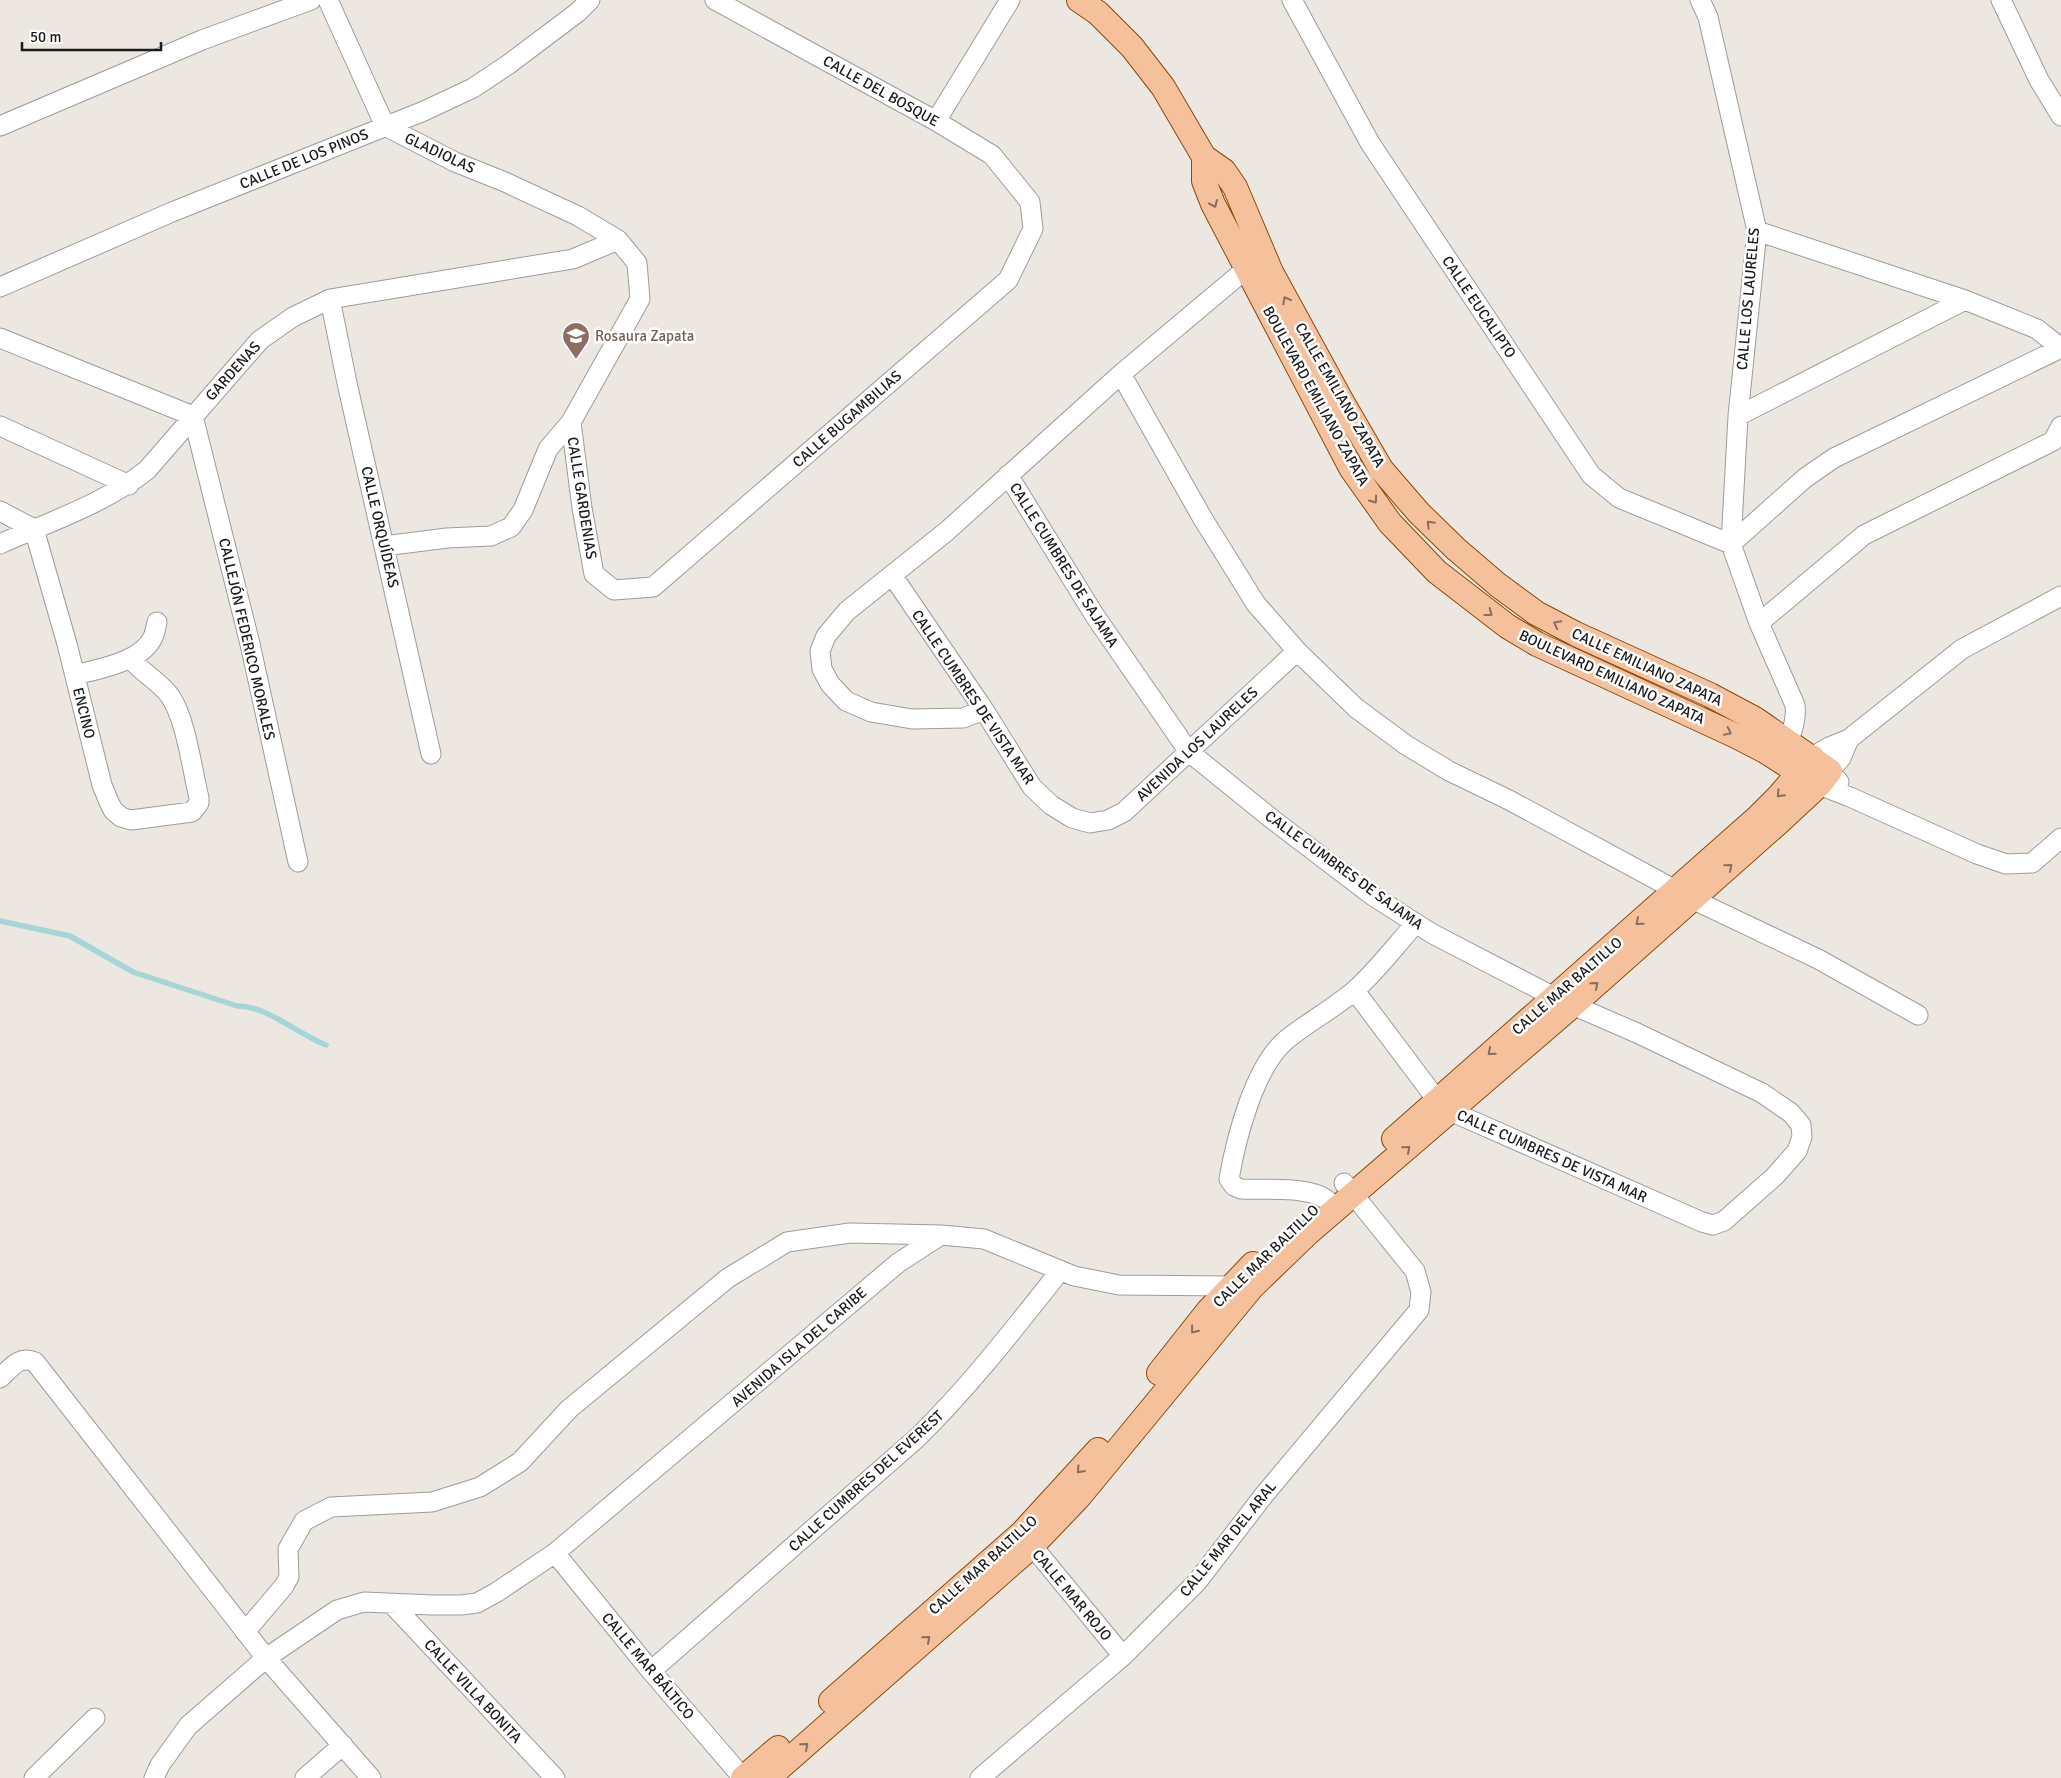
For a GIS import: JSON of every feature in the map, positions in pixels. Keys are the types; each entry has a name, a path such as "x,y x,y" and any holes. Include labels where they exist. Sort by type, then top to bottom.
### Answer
{"main road":[{"name":"CALLE EMILIANO ZAPATA","path":"1079,0 1098,13 1132,47 1163,87 1204,157 1224,170 1235,186 1255,261 1271,272 1381,469 1419,512 1456,550 1498,585 1536,613 1576,634 1710,695 1755,719 1784,750 1815,771"},
{"name":"CALLE MAR BALTILLO","path":"743,1778 1078,1498 1238,1291 1307,1234 1340,1196 1684,894 1758,817 1815,771"},
{"name":"CALLE MAR BALTILLO","path":"768,1778 1027,1540"}],"street":[{"path":"0,126 202,40 311,0"},
{"path":"328,0 385,126"},
{"name":"CALLE DE LOS PINOS","path":"0,287 172,212 424,111 472,88 509,64 578,12 590,0"},
{"name":"CALLE DEL BOSQUE","path":"715,0 936,121 992,155 1030,202"},
{"path":"936,121 1010,0"},
{"name":"CALLE EUCALIPTO","path":"1292,0 1370,143 1591,474 1619,498 1731,544"},
{"name":"CALLE LOS LAURELES","path":"1700,0 1708,17 1756,230 1738,416 1731,544"},
{"path":"1708,17 1718,0"},
{"path":"2001,0 2039,80 2061,116"},
{"name":"GLADIOLAS","path":"385,126 455,162 578,216 618,240"},
{"name":"CALLE BUGAMBILIAS","path":"614,590 653,587 1008,280 1033,229 1030,202"},
{"path":"1756,230 1965,300 2038,329 2061,348 1834,458 1806,478 1731,544 1759,623 1795,705 1796,715 1784,750"},
{"name":"GARDENAS","path":"0,544 129,485 147,470 260,340 293,317 330,299 573,259 618,240"},
{"name":"CALLE GARDENIAS","path":"614,590 594,574 582,508 571,422 640,299 637,263 618,240"},
{"path":"984,710 963,718 912,719 871,712 846,701 830,684 822,669 820,651 826,636 846,611 947,531 1121,374 1255,261"},
{"name":"CALLE ORQUÍDEAS","path":"330,299 347,383 431,754"},
{"path":"1738,416 1965,300"},
{"path":"0,338 192,416"},
{"path":"1121,374 1203,519 1256,604 1297,651 1356,708 1406,745 1449,771 1509,800 1684,894 1818,959 1918,1015"},
{"name":"CALLEJÓN FEDERICO MORALES","path":"192,416 250,644 298,862"},
{"path":"384,546 447,538 491,536 511,527 522,510 548,449 571,422"},
{"path":"0,426 129,485"},
{"path":"1759,623 1864,535 2053,440 2061,426"},
{"name":"CALLE CUMBRES DE SAJAMA","path":"1008,476 1095,616 1189,752 1272,819 1374,896 1431,933 1563,1001 1762,1093 1791,1113 1801,1124 1802,1137 1797,1151 1775,1176 1724,1221 1714,1225"},
{"path":"0,511 34,529"},
{"name":"ENCINO","path":"34,529 75,675 102,785 114,810 121,817 132,820 186,814 196,808 199,798 180,716 170,697 156,682 138,668 130,658"},
{"name":"CALLE CUMBRES DE VISTA MAR","path":"892,575 984,710 1032,787 1051,805 1072,818 1090,823"},
{"path":"2061,596 1962,649 1850,739 1842,758 1815,771 1850,797 1977,854 2006,864 2032,863 2061,838"},
{"path":"75,675 112,666 146,648 153,638 157,622"},
{"name":"AVENIDA LOS LAURELES","path":"1090,823 1108,820 1124,812 1297,651"},
{"path":"1340,1196 1302,1191 1241,1189 1234,1186 1229,1179 1236,1139 1260,1079 1272,1057 1285,1041 1355,991 1416,923"},
{"name":"CALLE CUMBRES DE VISTA MAR","path":"1355,991 1444,1106 1702,1222 1714,1225"},
{"name":"CALLE MAR DEL ARAL","path":"980,1778 1123,1656 1197,1582 1264,1495 1419,1310 1421,1292 1415,1271 1340,1196"},
{"path":"246,1632 284,1586 289,1577 288,1549 304,1521 331,1507 432,1502 480,1487 520,1462 569,1409 728,1278 787,1242 850,1233 941,1235 984,1239 1074,1276 1119,1285 1238,1291"},
{"name":"AVENIDA ISLA DEL CARIBE","path":"154,1778 160,1766 188,1726 266,1658 337,1610 364,1602 461,1605 477,1603 497,1592 555,1553 898,1263 941,1235"},
{"name":"CALLE CUMBRES DEL EVEREST","path":"651,1670 917,1438 952,1403 996,1353 1060,1270"},
{"path":"0,1378 21,1360 28,1359 35,1362 266,1658 372,1778"},
{"name":"CALLE MAR ROJO","path":"1027,1540 1123,1656"},
{"name":"CALLE MAR BÁLTICO","path":"555,1553 743,1778"},
{"name":"CALLE VILLA BONITA","path":"392,1604 555,1778"},
{"path":"34,1778 95,1718"},
{"path":"305,1778 343,1745"}],"waterway":[{"path":"0,921 70,936 133,972 237,1006 249,1007 271,1015 326,1045"}],"place":[{"name":"Rosaura Zapata","path":"576,360"}]}
